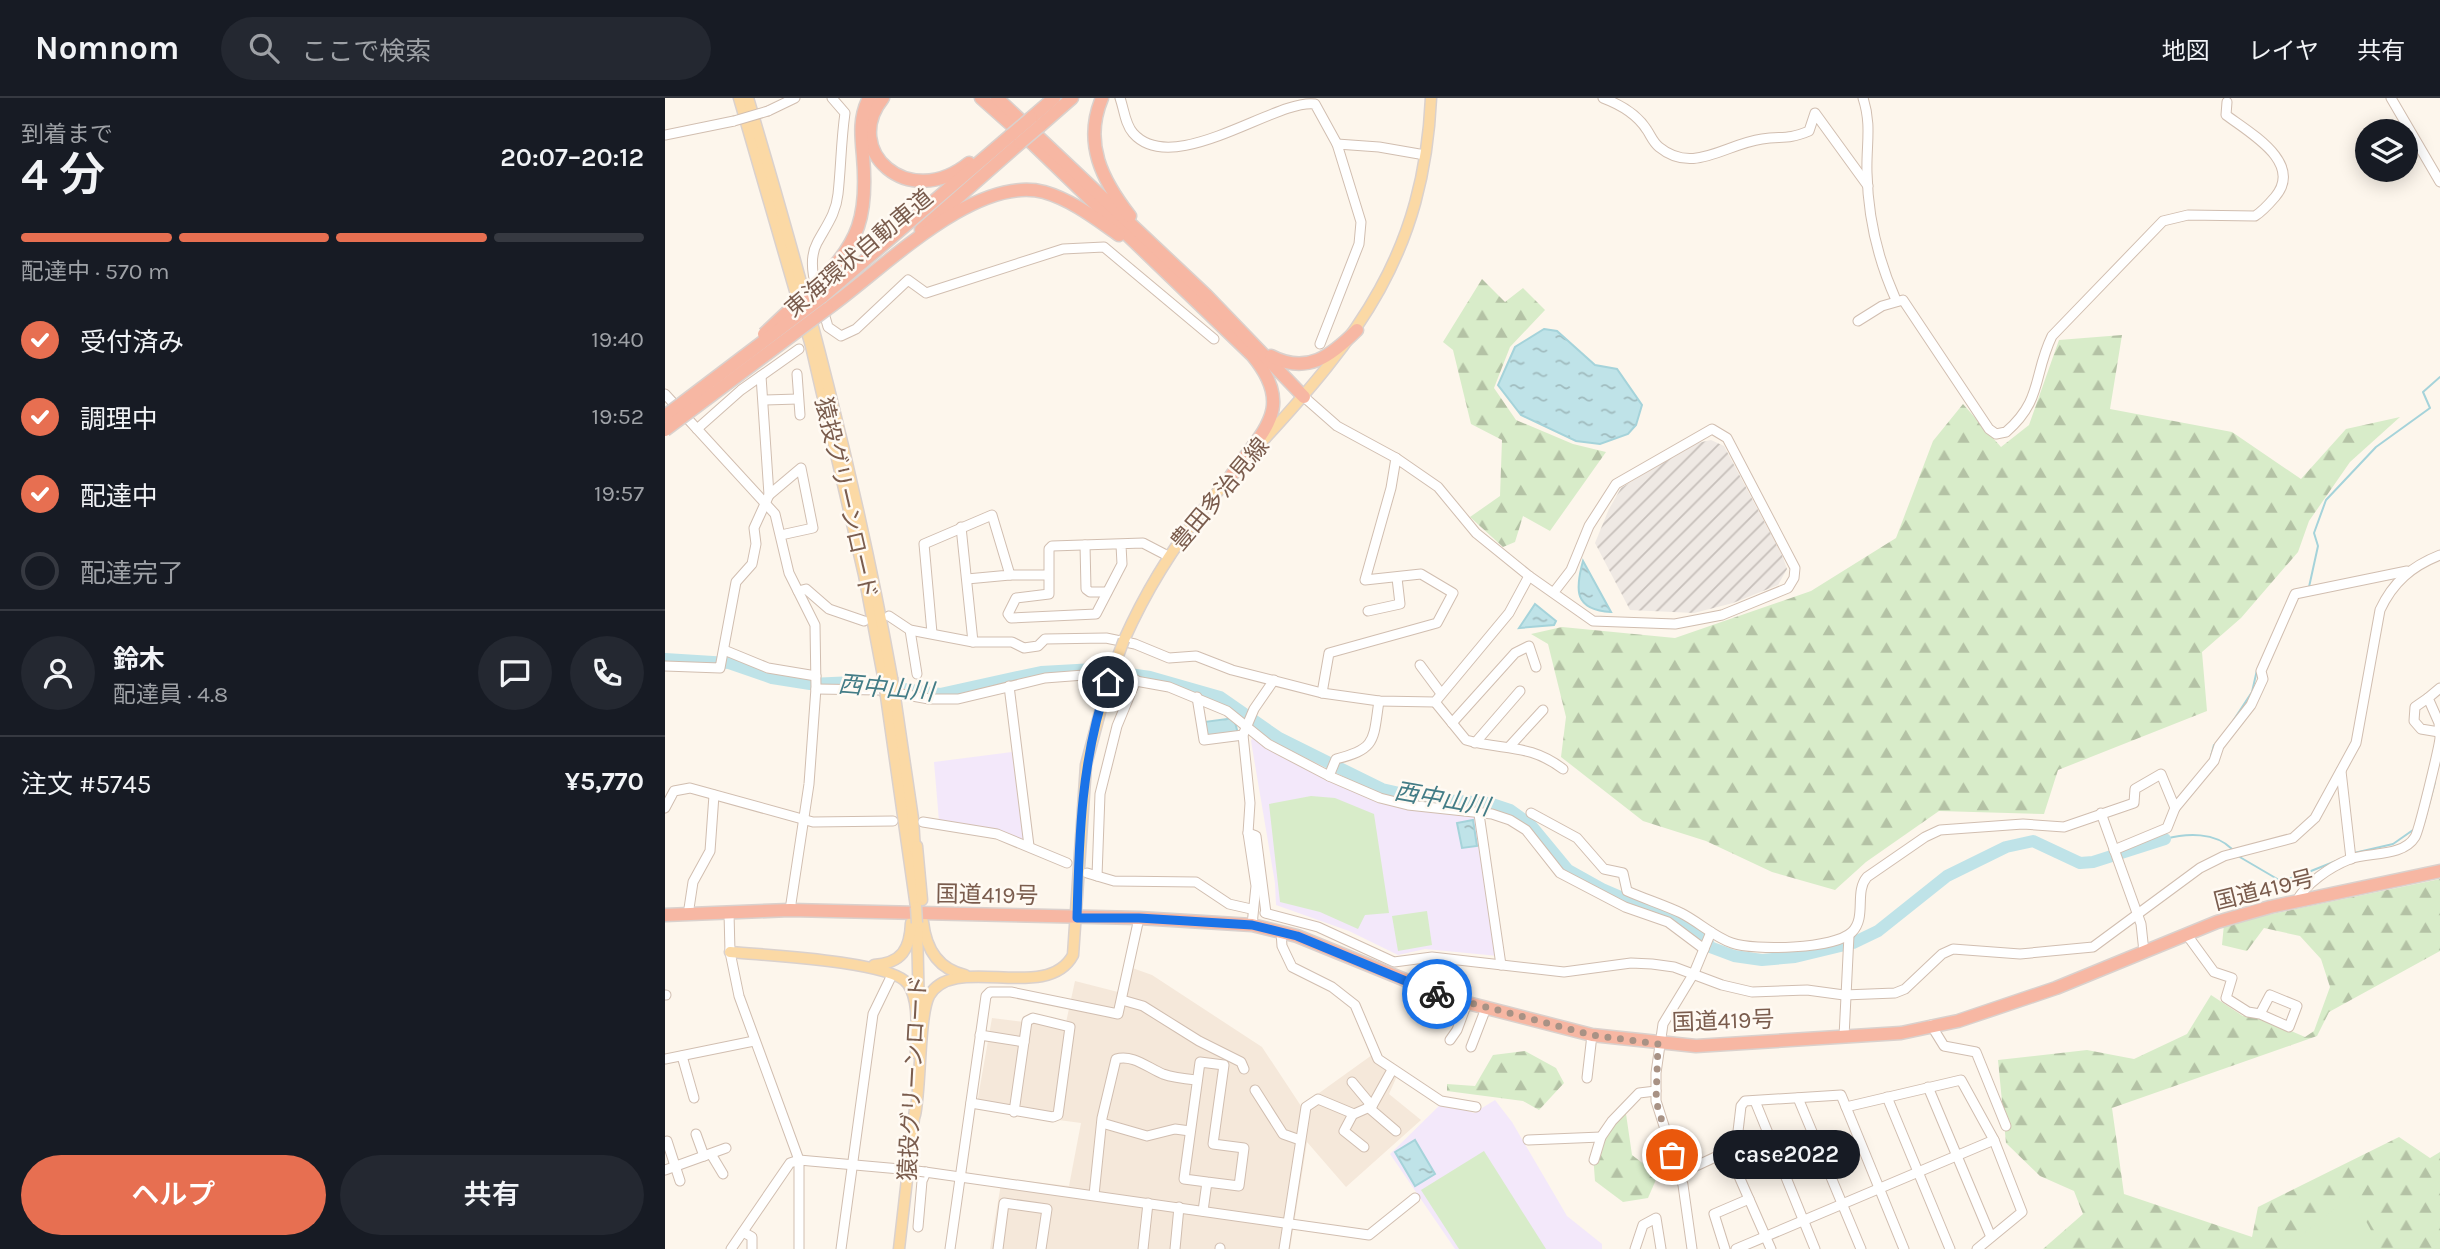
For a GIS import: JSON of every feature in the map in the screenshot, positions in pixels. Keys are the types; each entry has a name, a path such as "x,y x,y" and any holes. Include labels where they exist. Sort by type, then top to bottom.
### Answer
{"highway":[{"path":"667,414 758,340 844,256 860,227 865,194 861,124 870,98"},
{"path":"883,98 872,121 874,149 892,173 912,181 932,182 952,174 1013,136"},
{"path":"981,98 1154,254"},
{"path":"997,98 1256,352 1286,386 1304,397"},
{"path":"1032,119 1046,98"},
{"name":"東海環状自動車道","path":"665,430 825,303 1053,98"},
{"name":"東海環状自動車道","path":"1032,119 1072,98"},
{"path":"1102,98 1094,128 1097,160 1116,198 1154,254"},
{"path":"825,303 960,211 1004,191 1034,190 1064,200 1154,254"},
{"name":"東海環状自動車道","path":"667,414 825,303"},
{"path":"1256,352 1280,361 1304,365 1331,354 1357,330"},
{"path":"1231,476 1273,411 1271,382 1256,352"},
{"name":"国道419号","path":"665,915 790,910 1139,918 1252,925 1281,932 1486,1008 1592,1035 1658,1044 1696,1045 1901,1032 1958,1021 2023,999 2217,922 2440,871"}],"main road":[{"name":"猿投グリーンロード","path":"739,98 817,370 888,677"},
{"name":"猿投グリーンロード","path":"747,98 819,340 861,519 891,696 916,907"},
{"name":"豊田多治見線","path":"985,978 1038,976 1060,970 1073,955 1086,765 1108,682 1124,640 1145,594 1198,515 1304,397 1373,306 1403,243 1419,191 1431,98"},
{"name":"猿投グリーンロード","path":"891,696 918,820 916,907"},
{"path":"916,907 917,923 930,950 941,964 962,975 985,978"},
{"name":"猿投グリーンロード","path":"899,1249 917,1087 917,923"},
{"path":"865,966 886,964 899,959 907,948 917,923"},
{"path":"730,952 865,966 896,974 911,987 915,1016 917,1087"},
{"path":"915,1115 928,998 946,982 985,978"}],"street":[{"path":"665,135 734,121 768,111 795,98"},
{"path":"832,98 845,113 839,150 838,195 831,224 815,245 813,274 828,327 834,333 841,336 856,329 908,281 926,293 1063,249 1104,247 1214,338"},
{"path":"1120,98 1135,135 1145,143 1158,145 1219,133 1287,106 1305,102 1315,104 1337,144 1359,215 1360,234 1347,278 1320,344"},
{"path":"1603,98 1628,111 1645,127 1653,142 1672,157 1686,160 1734,149 1761,139 1787,140 1809,131 1815,113 1868,186"},
{"path":"1863,98 1870,134 1868,186 1884,276 1896,300"},
{"path":"2391,98 2440,182"},
{"path":"1858,321 1896,300 1903,300 1910,306 1989,429 1996,434 2005,432 2038,391 2045,351 2052,336 2152,230 2175,216 2255,216 2278,194 2284,176 2278,158 2226,115 2227,102"},
{"path":"1337,144 1380,146 1425,155"},
{"path":"697,429 761,376 799,349"},
{"path":"797,374 800,415"},
{"path":"761,376 765,400 768,500"},
{"path":"665,394 768,500 775,514 789,573 815,625 816,683 805,819 790,910"},
{"path":"1304,397 1337,426 1396,458 1438,487 1476,533 1529,576 1593,621 1675,624 1722,615 1788,588 1795,573 1791,558 1727,438 1712,429 1616,484 1589,526 1571,570 1554,592"},
{"path":"765,400 798,399"},
{"path":"1322,693 1329,653 1437,623 1453,593 1421,574 1365,580 1391,488 1396,458"},
{"path":"665,666 720,666 736,582 752,564 756,544 754,528 768,500 801,468 813,528 781,535"},
{"path":"932,633 922,548 924,544 991,512 1010,575"},
{"path":"961,527 973,642"},
{"path":"1121,545 1122,564 1096,614 1011,618 1007,612 1016,598 1049,594 1049,549 1052,546 1147,544 1168,556"},
{"path":"1085,545 1087,589 1090,592 1107,592"},
{"path":"2116,854 2167,828 2175,808 2214,761 2219,746 2251,705 2263,680 2261,671 2295,594 2407,571 2440,555"},
{"path":"1248,833 1256,836 1266,913 1318,927 1390,961 1432,957 1564,972 1631,963 1652,964 1694,973 1740,991 1807,990 1844,995 1895,993 1905,989 1942,954 1953,949 2020,954 2093,947 2137,917 2169,890 2224,856 2298,835 2315,818 2355,743 2380,610 2386,596 2407,571"},
{"path":"968,579 1048,575"},
{"path":"1435,702 1440,692 1485,646 1509,613 1529,576"},
{"path":"1368,611 1400,604 1397,578"},
{"path":"798,591 806,589 829,609 864,621"},
{"path":"889,616 910,630 973,642 1012,642 1024,648 1038,646 1045,639 1107,638 1135,644 1169,658 1196,656 1232,670 1322,693 1379,701 1435,702 1466,740 1545,756 1563,769"},
{"path":"910,630 917,674"},
{"path":"1452,723 1515,653 1529,646 1536,667"},
{"path":"724,651 816,683 929,699 957,699 1045,678 1097,674 1169,687 1227,711 1268,744 1380,798 1408,805 1510,820 1527,829 1560,873 1625,907 1668,922 1705,947"},
{"path":"1420,665 1440,692"},
{"path":"1136,680 1117,726 1100,794 1092,874 1114,881 1196,882 1229,904 1251,909"},
{"path":"1252,925 1257,886 1248,833 1250,803 1246,728 1254,709 1274,680"},
{"path":"1009,686 1029,846"},
{"path":"2439,732 2421,729 2414,722 2415,707 2440,688"},
{"path":"1475,743 1520,691"},
{"path":"1197,697 1204,740 1246,728"},
{"path":"2296,902 2319,877 2351,859 2400,849 2415,836 2437,759 2439,732 2428,698"},
{"path":"1330,775 1335,761 1362,753 1369,747 1379,701"},
{"path":"1509,747 1543,710"},
{"path":"2341,770 2351,859"},
{"path":"1844,1037 1849,937 1860,917 1862,882 1925,837 1953,828 2002,828 2022,824 2064,827 2134,803 2135,789 2161,774 2175,808"},
{"path":"665,808 674,791 690,789 805,819 832,823 893,821"},
{"path":"688,915 693,882 710,851 715,794"},
{"path":"2101,813 2137,917 2144,952"},
{"path":"1479,814 1501,965"},
{"path":"1527,829 1535,816 1577,838 1604,869 1623,873 1627,891 1683,914 1732,943 1762,946 1824,944 1849,937"},
{"path":"918,820 997,834 1067,863"},
{"path":"729,913 730,952 754,1041 799,1160 799,1249"},
{"path":"950,1249 986,996 990,992 1011,992 1118,1014 1139,918"},
{"path":"1281,932 1282,946 1292,967 1332,986 1355,1005 1378,1059 1441,1101 1476,1107"},
{"path":"1692,1249 1679,1174 1664,1135 1656,1091 1658,1044 1663,1024 1694,973 1711,932"},
{"path":"2187,935 2214,972 2232,978 2226,998 2248,1012 2260,1014"},
{"path":"841,1249 873,1014 890,979"},
{"path":"1122,1000 1143,1006 1199,1041 1241,1062 1244,1069"},
{"path":"1450,1040 1468,1003"},
{"path":"1471,1047 1486,1008"},
{"path":"971,1103 1014,1112 1053,1117 1058,1115 1070,1027 1033,1018 1027,1021 1014,1112"},
{"path":"1931,1026 1944,1046 1976,1052 2006,1126"},
{"path":"980,1035 1024,1042"},
{"path":"1587,1077 1592,1035"},
{"path":"665,1059 754,1041"},
{"path":"682,1056 694,1098"},
{"path":"1094,1195 1102,1123 1116,1059 1142,1062 1161,1073 1197,1080"},
{"path":"1200,1062 1224,1065 1213,1144 1244,1148 1239,1186 1184,1178 1197,1080 1200,1062"},
{"path":"1364,1147 1345,1131 1353,1114 1370,1107 1392,1070"},
{"path":"1846,1107 1961,1080 1994,1140 2022,1212 1977,1249"},
{"path":"1352,1082 1370,1107 1396,1131"},
{"path":"1928,1087 1991,1237"},
{"path":"1255,1090 1283,1134 1300,1140"},
{"path":"1594,1160 1601,1137 1612,1121 1639,1093 1656,1091"},
{"path":"1770,1249 1734,1165 1741,1106 1745,1101 1841,1095 1904,1249"},
{"path":"1887,1097 1950,1249"},
{"path":"1798,1098 1861,1249"},
{"path":"1284,1249 1306,1107 1318,1099 1353,1114"},
{"path":"1755,1101 1815,1249"},
{"path":"1102,1123 1147,1136 1174,1129 1190,1131"},
{"path":"696,1134 707,1155 723,1174"},
{"path":"1528,1140 1601,1137"},
{"path":"1736,1249 1994,1140"},
{"path":"667,1141 680,1181"},
{"path":"665,1170 726,1148"},
{"path":"1679,1174 1726,1152 1736,1151"},
{"path":"731,1249 787,1166 799,1160 961,1176 1369,1235 1415,1198"},
{"path":"918,1227 925,1172"},
{"path":"1203,1211 1207,1182"},
{"path":"998,1249 1006,1183"},
{"path":"1725,1249 1712,1217 1749,1199"},
{"path":"1004,1203 1047,1209 1041,1249"},
{"path":"1143,1249 1149,1203"},
{"path":"1175,1249 1179,1207"},
{"path":"1635,1249 1643,1225 1656,1218 1661,1249"},
{"path":"743,1232 752,1237 752,1249"}],"shaded area":[{"path":"1711,440 1724,446 1787,569 1778,585 1733,603 1694,613 1630,610 1595,543 1609,509 1621,488 1693,444"},
{"path":"1253,736 1276,754 1380,801 1476,816 1498,956 1425,949 1398,955 1349,931 1276,905 1275,883 1251,741"},
{"path":"1012,752 1026,842 939,821 934,762"},
{"path":"1124,965 1152,975 1262,1047 1301,1106 1372,1055 1397,1076 1389,1094 1421,1120 1346,1187 1307,1142 1290,1249 990,1249 1002,1178 1069,1186 1081,1123 976,1109 992,1018 1065,1027 1075,981 1118,992"},
{"path":"1495,1100 1512,1122 1567,1216 1602,1244 1602,1249 1455,1249 1390,1154 1442,1103 1474,1113"}],"green space":[{"path":"1482,279 1505,302 1523,288 1545,310 1510,347 1494,388 1516,420 1573,444 1606,452 1550,531 1523,516 1515,542 1503,547 1470,517 1500,496 1502,440 1471,424 1453,350 1443,342"},
{"path":"2122,335 2110,409 2232,432 2301,479 2346,429 2400,417 2350,462 2309,521 2298,552 2241,618 2202,652 2207,711 2058,770 2044,814 1939,811 1866,862 1835,890 1772,872 1706,841 1643,821 1561,757 1566,717 1548,644 1531,634 1562,627 1675,638 1811,591 1896,538 1933,441 1963,404 2001,447 2029,425 2059,340"},
{"path":"1311,796 1335,798 1374,814 1389,913 1365,915 1358,929 1320,912 1280,902 1269,804"},
{"path":"2440,879 2440,951 2329,1012 2317,1036 2112,1108 2124,1194 2252,1237 2258,1207 2399,1137 2430,1158 2440,1152 2440,1249 2043,1249 2083,1214 2074,1191 2040,1176 2006,1143 1998,1060 2087,1050 2134,1059 2187,1034 2211,995 2243,1016 2255,1015 2305,1037 2314,1031 2330,987 2321,959 2300,936 2264,928 2247,951 2222,945 2224,924"},
{"path":"1427,911 1432,945 1398,951 1392,916"},
{"path":"1525,1051 1556,1068 1564,1083 1539,1110 1523,1101 1447,1091 1447,1084 1475,1086 1493,1055"},
{"path":"1620,1106 1625,1107 1632,1155 1658,1175 1648,1198 1623,1202 1595,1181 1593,1154 1608,1133"},
{"path":"1484,1151 1546,1249 1459,1249 1421,1190"},
{"path":"2352,1195 2381,1249 2284,1249"}],"water":[{"path":"1544,329 1557,331 1595,365 1617,369 1642,405 1636,425 1628,434 1600,444 1576,441 1521,415 1498,385 1515,347"},
{"path":"1583,561 1611,612 1590,607 1580,597 1579,581"},
{"path":"1535,604 1556,621 1554,625 1519,628"},
{"path":"1234,718 1238,734 1207,738 1204,722"},
{"path":"1473,820 1477,846 1462,848 1457,823"},
{"path":"1415,1140 1435,1174 1415,1186 1395,1152"}],"waterway":[{"path":"2309,587 2318,546 2314,533 2326,500 2376,447 2430,408 2423,392 2440,377"},
{"name":"西中山川","path":"665,659 729,663 772,678 810,684 854,682 940,694 1041,672 1095,669 1150,677 1220,697 1279,738 1382,789 1426,799 1489,803 1510,810 1530,824 1568,870 1602,889 1690,927 1705,937 1710,947 1734,956 1762,960 1795,957 1853,943 1878,931 1947,876 2006,847 2033,841 2080,863 2093,862 2165,839"},
{"path":"2233,721 2252,692 2257,670"},
{"path":"2211,756 2214,745"},
{"path":"2424,823 2435,782"},
{"path":"2354,853 2393,844 2413,830"},
{"path":"2163,832 2165,839 2200,835 2217,839 2232,849"},
{"path":"2238,856 2279,880 2296,877 2336,861"}],"way so far":[{"path":"1437,994 1592,1035 1658,1044 1656,1101 1672,1155"}],"place":[{"name":"case2022","path":"1672,1155"}],"route":[{"path":"1108,682 1086,765 1080,831 1077,918 1139,918 1252,925 1297,936 1437,994"}]}
